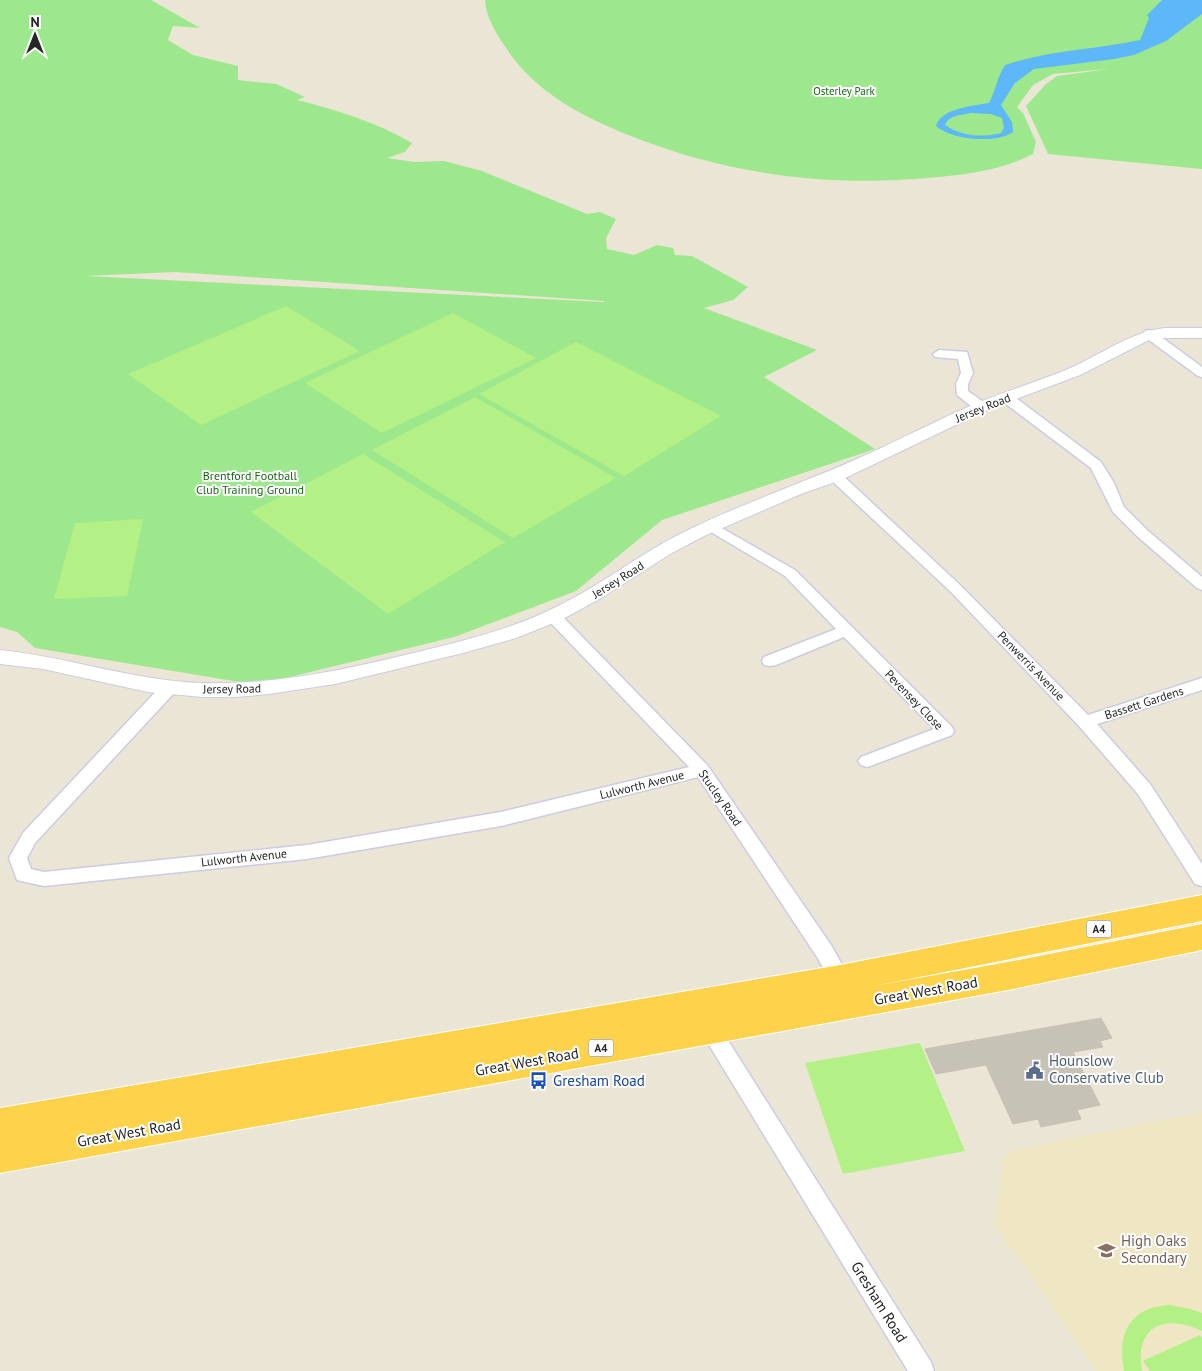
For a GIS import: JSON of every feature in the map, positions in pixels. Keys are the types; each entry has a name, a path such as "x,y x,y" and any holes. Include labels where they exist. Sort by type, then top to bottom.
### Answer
{"highway":[{"name":"Great West Road","path":"0,1124 840,979 1202,908"},
{"name":"Great West Road","path":"0,1156 1008,976 1202,937"}],"street":[{"name":"Jersey Road","path":"0,657 21,658 116,679 169,688 251,690 333,679 479,642 519,630 554,616 594,596 665,550 711,526 815,482 835,476 981,407 1082,369 1149,334 1165,332 1202,333"},
{"path":"1149,334 1202,373"},
{"path":"939,354 962,352 967,373 962,384 962,392 981,407"},
{"path":"1007,398 1096,466 1107,483 1118,509 1142,533 1202,585"},
{"name":"Penwerris Avenue","path":"835,476 956,589 1085,722 1144,789 1202,879"},
{"name":"Pevensey Close","path":"711,526 790,573 946,731 867,761"},
{"name":"Stucley Road","path":"554,616 702,770 824,951 840,979"},
{"path":"770,661 846,631"},
{"name":"Bassett Gardens","path":"1085,722 1202,684"},
{"name":"Lulworth Avenue","path":"169,688 29,838 18,858 24,875 44,879 307,852 501,819 702,770"},
{"name":"Gresham Road","path":"710,1029 922,1371"}],"shaded area":[{"name":"High Oaks Secondary","path":"1202,1112 1202,1371 1096,1371 994,1226 1002,1162 1011,1150"}],"green space":[{"name":"Brentford Football Club Training Ground","path":"0,0 151,0 200,28 173,26 168,40 193,55 238,66 238,80 276,84 305,97 297,100 356,117 412,143 405,152 387,158 414,162 444,161 482,171 587,214 600,212 616,219 606,238 607,249 634,255 657,245 673,248 675,255 692,256 748,287 733,300 704,308 817,350 764,377 875,449 662,520 576,591 454,637 257,685 35,648 17,632 0,627","holes":["175,272 604,302 85,276"]},
{"name":"Osterley Park","path":"485,0 1202,0 1202,169 1048,154 1026,106 1046,84 1057,76 1108,69 1053,74 1033,85 1017,107 1023,113 1036,142 1033,154 1008,164 982,171 927,178 851,181 776,175 703,160 613,129 579,112 547,92 533,80 508,51 490,21"},
{"path":"286,306 360,351 201,425 128,374"},
{"path":"453,313 536,358 382,433 305,383"},
{"path":"576,342 721,416 624,476 479,394"},
{"path":"475,397 616,478 513,538 372,450"},
{"path":"363,454 505,542 388,614 251,512"},
{"path":"143,519 127,596 54,599 75,523"},
{"path":"920,1043 965,1151 843,1174 805,1063"},
{"path":"1170,1305 1202,1313 1202,1331 1176,1323 1155,1327 1143,1343 1141,1356 1142,1371 1124,1371 1122,1345 1129,1325 1145,1311"},
{"path":"1200,1335 1202,1338 1202,1371 1150,1371 1143,1361"}],"water":[{"path":"1162,0 1202,0 1202,14 1166,41 1134,55 1034,69 1015,83 1001,105 1012,122 1013,132 1005,136 974,139 952,135 936,126 944,115 958,109 989,103 1005,65 1038,56 1140,40 1149,18 1147,15","holes":["971,113 991,114 1002,118 1004,128 1001,133 972,135 958,132 945,125 949,119 959,115"]}],"building":[{"name":"Hounslow Conservative Club","path":"1101,1018 1112,1038 1100,1041 1103,1047 1073,1052 1100,1105 1077,1110 1081,1119 1041,1127 1038,1119 1013,1124 986,1065 936,1074 925,1049"}],"place":[{"name":"Hounslow Conservative Club","path":"1035,1070"},
{"name":"Gresham Road","path":"539,1081"},
{"name":"High Oaks Secondary","path":"1107,1250"}]}
